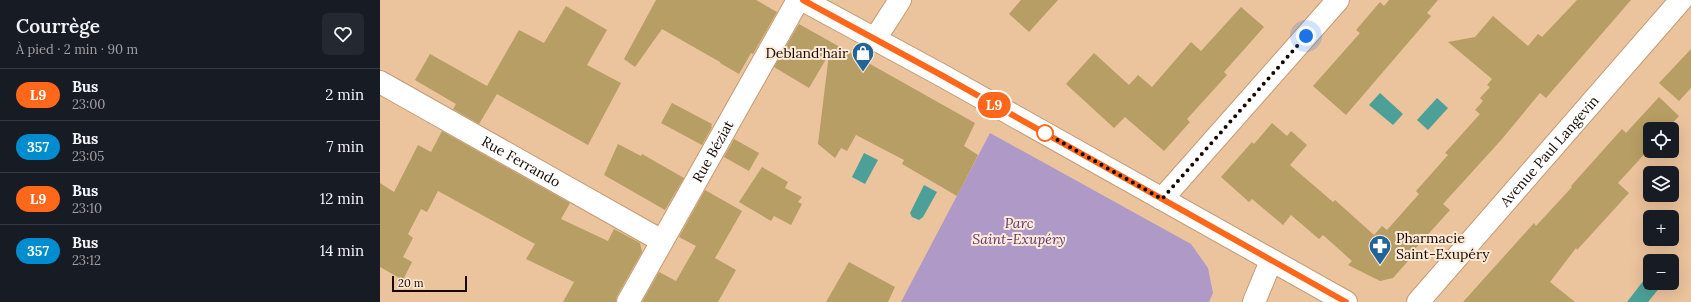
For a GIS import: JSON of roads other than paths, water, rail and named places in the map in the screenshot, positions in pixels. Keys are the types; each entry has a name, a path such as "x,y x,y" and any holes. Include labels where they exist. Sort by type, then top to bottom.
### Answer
{"street":[{"name":"Rue Béziat","path":"628,302 798,0"},
{"path":"803,0 1346,302"},
{"path":"875,39 900,0"},
{"path":"1162,199 1338,0"},
{"name":"Avenue Paul Langevin","path":"1418,302 1681,0"},
{"name":"Rue Ferrando","path":"380,82 662,241"},
{"path":"1254,302 1271,261"}],"water":[{"path":"1380,93 1403,114 1393,125 1369,105"},
{"path":"1437,98 1448,108 1428,130 1417,120"},
{"path":"864,153 878,160 865,184 852,177"},
{"path":"924,185 937,192 923,217 919,220 912,217 910,213"},
{"path":"1643,281 1643,290 1658,290 1648,302 1627,302"}],"place":[{"name":"Debland'hair","path":"863,72"},
{"name":"Pharmacie Saint-Exupéry","path":"1380,266"}],"park label":[{"name":"Parc Saint-Exupéry","path":"1019,232"}]}
